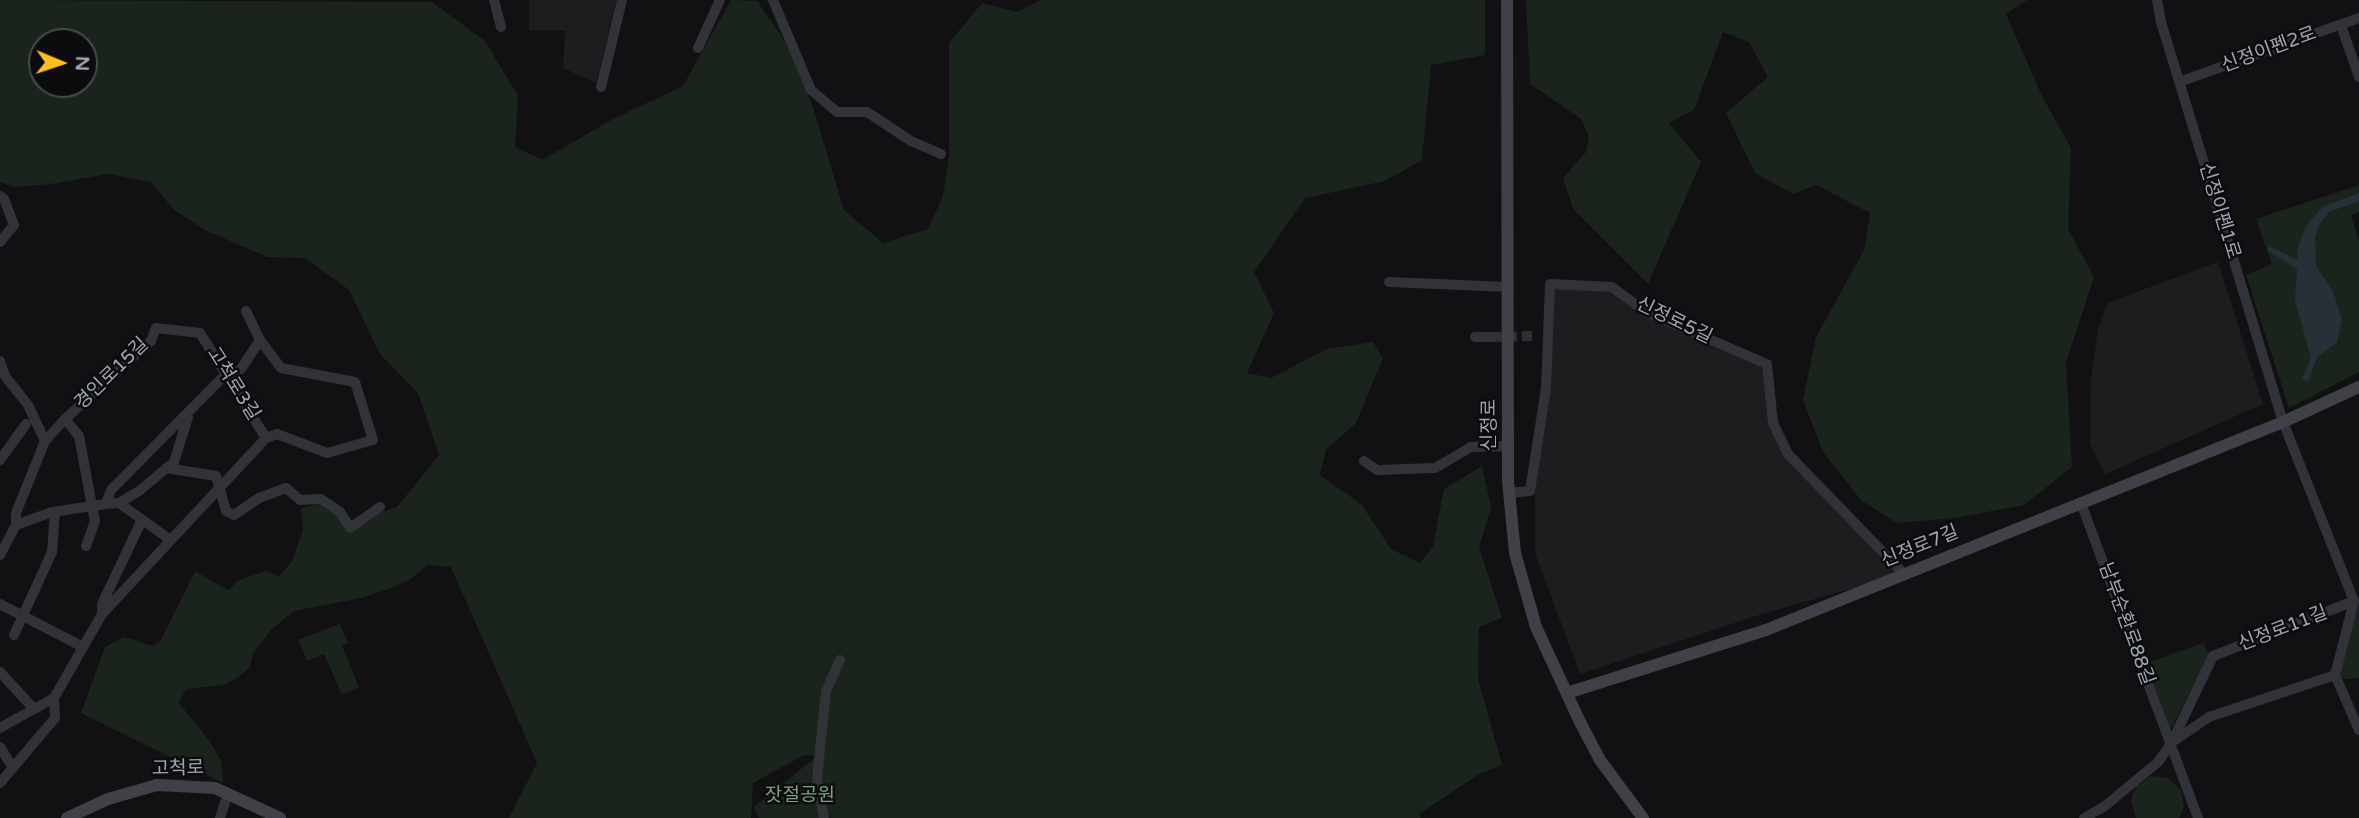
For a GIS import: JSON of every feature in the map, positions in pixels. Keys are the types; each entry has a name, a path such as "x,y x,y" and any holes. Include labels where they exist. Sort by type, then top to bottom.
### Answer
{"main road":[{"name":"신정로","path":"1507,0 1509,493 1515,553 1536,627 1567,693 1600,760 1643,818"},
{"name":"신정로7길","path":"1567,693 1766,630 2283,422 2359,387"},
{"name":"고척로","path":"72,817 108,799 157,785 215,788 280,818"}],"street":[{"path":"494,0 501,27"},
{"path":"601,87 622,0"},
{"path":"698,48 720,0"},
{"path":"773,0 811,90 837,112 867,112 911,141 941,154"},
{"name":"신정이펜1로","path":"2157,0 2179,82 2283,422"},
{"name":"신정이펜2로","path":"2179,82 2359,18"},
{"path":"2341,25 2359,78"},
{"path":"0,196 4,198 14,225 0,243"},
{"path":"1389,282 1509,287"},
{"name":"신정로5길","path":"1509,493 1530,491 1546,388 1541,336 1550,284 1612,287 1646,312 1767,364 1773,423 1788,454 1904,574"},
{"path":"106,504 111,490 229,375 241,369 260,340 246,311"},
{"name":"고척로3길","path":"156,328 200,333 229,375 266,438"},
{"name":"경인로15길","path":"0,555 16,525 16,513 45,441 65,419 151,341 156,328"},
{"path":"1475,338 1492,337"},
{"name":"고척로3길","path":"0,783 55,718 54,698 102,614 169,539 266,438 277,434 327,453 373,440 355,382 281,368 260,340"},
{"path":"0,361 3,376 18,388 45,441"},
{"path":"16,525 55,512 119,503 174,462 189,414"},
{"name":"경인로15길","path":"65,419 79,436 95,521 86,546"},
{"path":"2283,422 2354,601 2335,676 2359,730"},
{"path":"0,460 26,424"},
{"path":"1364,461 1377,470 1427,469 1446,465 1471,447 1509,446"},
{"path":"166,468 216,476 226,511 234,515 259,498 286,488 300,500 321,499 340,512 351,528 380,507"},
{"path":"119,503 169,539"},
{"name":"남부순환로88길","path":"2081,503 2198,818"},
{"path":"13,635 52,552 55,512"},
{"name":"고척로3길","path":"102,614 102,604 142,520"},
{"name":"신정로11길","path":"2171,744 2213,656 2354,601"},
{"path":"0,604 83,647"},
{"path":"824,818 817,779 826,691 840,660"},
{"path":"0,672 34,709"},
{"path":"2084,818 2105,806 2158,762 2171,744 2209,717 2335,676"},
{"path":"0,728 54,698"},
{"path":"0,747 13,768"},
{"path":"220,818 228,793"}],"shaded area":[{"path":"529,0 616,0 596,83 563,68 565,31 529,30"},
{"path":"2359,193 2359,201 2329,212 2319,225 2315,238 2316,266 2333,291 2342,319 2337,342 2317,358 2308,382 2302,379 2311,358 2295,301 2297,269 2267,250 2269,246 2298,260 2297,250 2306,226 2322,207"},
{"path":"2218,262 2263,404 2105,474 2090,444 2091,376 2098,330 2107,303"},
{"path":"1550,284 1612,287 1646,312 1767,364 1773,423 1788,454 1904,574 1762,614 1580,674 1535,553 1535,467"}],"green space":[{"name":"잣절공원","path":"0,0 432,2 485,41 518,96 515,147 542,160 613,119 683,86 731,0 757,1 783,38 812,104 844,210 883,243 928,229 943,196 949,156 949,43 982,3 1017,12 1040,0 1485,0 1485,55 1431,65 1422,160 1385,181 1305,198 1254,272 1274,313 1247,373 1271,378 1327,349 1373,342 1383,358 1356,423 1326,449 1320,475 1361,504 1391,549 1420,563 1433,546 1444,489 1482,466 1491,508 1479,547 1502,618 1479,627 1478,679 1502,765 1479,774 1419,814 1421,818 831,818 827,813 821,769 826,818 759,818 754,807 817,756 804,755 753,783 751,818 509,818 537,763 451,567 428,565 409,580 388,589 361,598 294,611 272,629 253,653 250,667 240,676 224,685 187,689 178,702 209,740 221,761 223,783 81,713 105,647 124,637 153,646 161,640 195,571 228,590 239,580 265,571 279,577 292,561 303,530 301,508 320,504 334,513 349,531 374,514 397,507 439,455 418,393 380,354 349,290 305,258 267,257 207,231 174,210 151,182 108,174 51,184 13,187 0,182"},
{"path":"1526,0 2027,0 2006,14 2042,96 2071,148 2068,229 2094,277 2066,362 2072,467 2024,505 1955,518 1896,523 1861,500 1823,452 1803,400 1816,337 1864,250 1870,213 1816,185 1793,194 1755,173 1726,113 1768,77 1749,42 1723,32 1694,110 1669,123 1701,162 1648,284 1573,209 1563,178 1586,152 1589,137 1581,119 1530,84"},
{"path":"2359,185 2359,212 2351,215 2359,241 2359,372 2289,408 2246,275 2272,264 2256,219"},
{"path":"2359,602 2359,678 2344,679 2338,674"},
{"path":"340,624 348,643 342,646 359,687 342,695 324,654 307,661 298,640"},
{"path":"2203,643 2209,654 2170,731 2147,663"},
{"path":"2151,776 2168,778 2181,790 2184,807 2179,818 2136,818 2131,802 2133,793 2137,786"}],"tunnel":[{"path":"1492,337 1537,336"}]}
